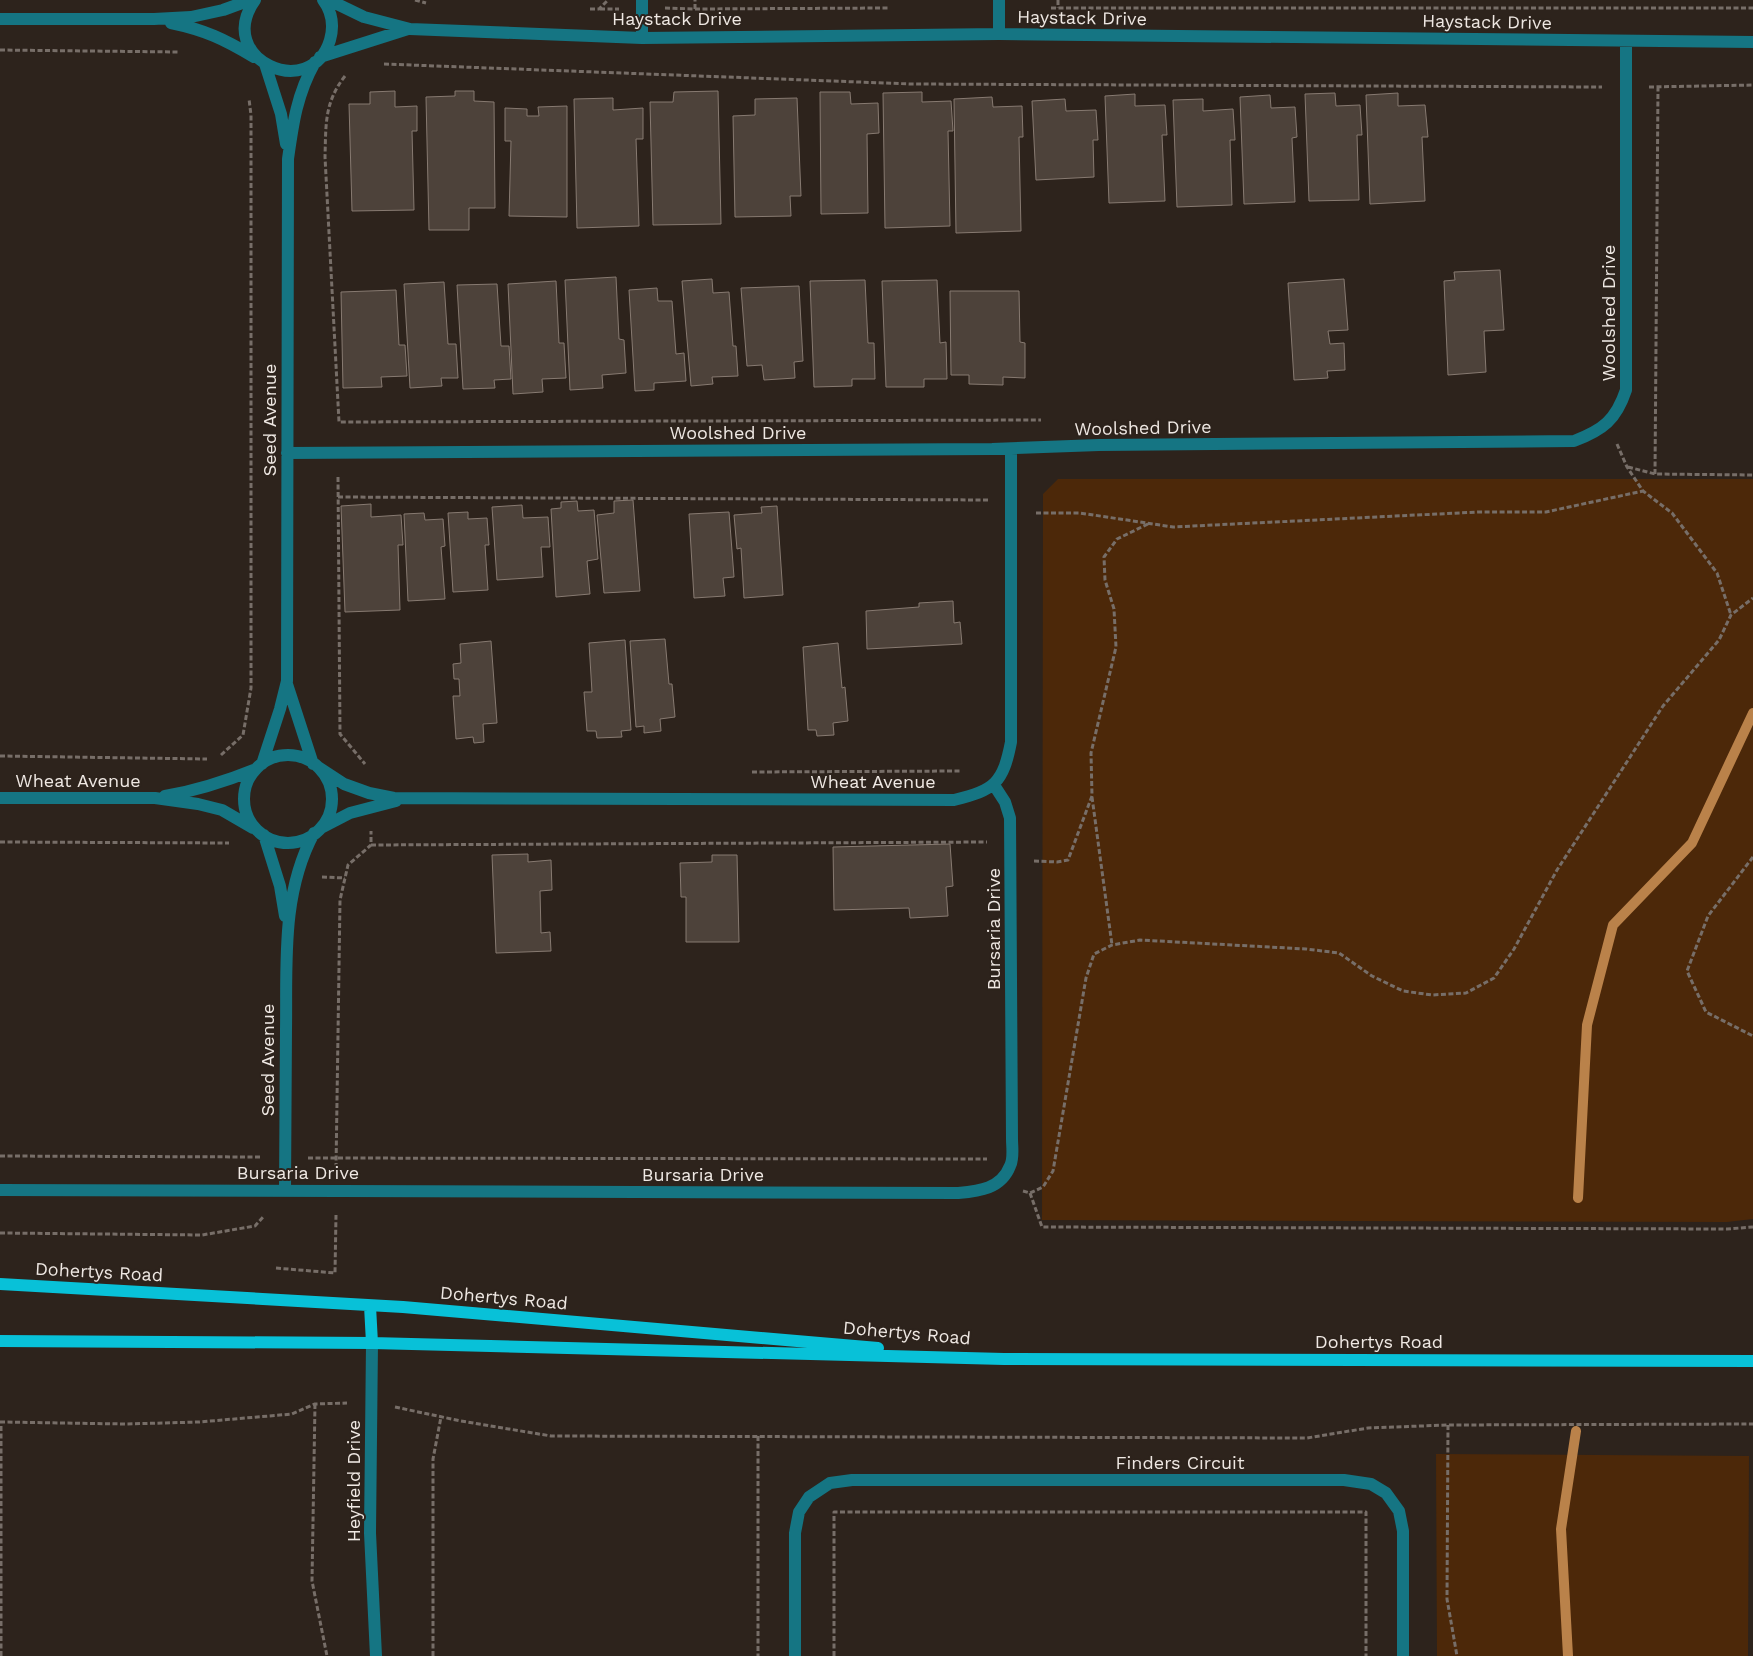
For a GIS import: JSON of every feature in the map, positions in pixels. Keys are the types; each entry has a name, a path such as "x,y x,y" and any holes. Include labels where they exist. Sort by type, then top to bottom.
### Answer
{"main road":[{"name":"Dohertys Road","path":"0,1284 370,1306 1004,1359"},
{"name":"Heyfield Drive","path":"370,1306 372,1343"},
{"name":"Dohertys Road","path":"0,1341 372,1343 1004,1359 1753,1361"}],"street":[{"path":"0,19 154,19 191,17 223,10 250,0"},
{"name":"Seed Avenue","path":"255,0 249,8 245,21 245,35 250,48 261,61 274,91 281,114 288,159"},
{"name":"Seed Avenue","path":"259,767 280,709 287,681 288,159 294,114 300,92 318,59 328,46 332,32 332,19 323,0"},
{"name":"Haystack Drive","path":"329,0 364,18 410,29 642,38 999,34 1753,42"},
{"path":"642,0 642,38"},
{"path":"999,0 999,34"},
{"path":"154,19 195,28 216,36 261,61"},
{"name":"Haystack Drive","path":"261,61 283,71 297,70 310,66 318,59 410,29"},
{"name":"Woolshed Drive","path":"287,453 1011,449 1099,445 1574,441 1596,433 1609,423 1620,407 1626,390 1626,42"},
{"path":"994,785 1006,766 1011,742 1011,449"},
{"name":"Seed Avenue","path":"287,681 305,744 315,765"},
{"path":"279,756 293,756 307,760 315,765 326,778 331,791 332,805 327,818 309,838 296,842 282,843 260,833 249,820 244,808 244,794 248,780 259,767 279,756"},
{"name":"Wheat Avenue","path":"315,765 344,784 369,793 394,798 954,800 978,794 994,785"},
{"name":"Wheat Avenue","path":"155,798 199,790 222,783 259,767"},
{"name":"Bursaria Drive","path":"0,1190 958,1193 983,1191 1000,1181 1011,1165 1012,1139 1010,818 1005,802 994,785"},
{"name":"Wheat Avenue","path":"0,798 155,798 198,804 222,810 260,833"},
{"name":"Wheat Avenue","path":"317,831 350,813 408,798"},
{"name":"Seed Avenue","path":"285,1190 287,931 294,886 304,852 317,831"},
{"name":"Seed Avenue","path":"260,833 280,886 287,931"},
{"name":"Heyfield Drive","path":"372,1343 370,1533 376,1656"},
{"name":"Finders Circuit","path":"795,1656 795,1533 799,1512 809,1497 830,1483 852,1480 1344,1480 1370,1484 1386,1492 1399,1511 1402,1524 1403,1656"}],"path":[{"path":"1058,0 1058,8"},
{"path":"695,9 890,8"},
{"path":"1048,8 1753,8"},
{"path":"0,50 185,52"},
{"path":"378,65 911,84 1627,87 1753,85"},
{"path":"345,74 334,89 326,118 325,138 339,422 340,734 369,770 369,793"},
{"path":"0,756 216,759 244,735 251,688 251,115 246,86 274,91"},
{"path":"1655,474 1658,87"},
{"path":"339,422 1045,420"},
{"path":"1731,615 1717,573 1672,513 1643,491 1627,467 1655,474 1753,475"},
{"path":"338,497 993,500 993,513 1080,513 1173,527 1478,512 1546,512 1643,491"},
{"path":"1112,945 1092,796 1091,753 1116,647 1114,609 1105,580 1104,557 1117,539 1150,523"},
{"path":"1000,1181 1030,1193 1043,1187 1053,1171 1086,978 1094,954 1112,945 1140,940 1306,949 1339,953 1372,976 1403,991 1432,995 1466,993 1494,978 1514,949 1557,870 1662,706 1718,640 1731,615 1753,598"},
{"path":"746,772 963,772"},
{"path":"276,1268 335,1273 340,900 348,865 371,845 990,842 991,859 1057,862 1068,860 1092,796"},
{"path":"371,845 372,807"},
{"path":"0,842 231,843"},
{"path":"1753,857 1708,916 1687,971 1706,1012 1753,1036"},
{"path":"261,1148 261,1157"},
{"path":"0,1156 990,1159"},
{"path":"0,1233 202,1235 256,1226 285,1190"},
{"path":"1030,1193 1042,1227 1727,1229 1753,1226"},
{"path":"1,1656 0,1422 126,1424 199,1422 292,1414 315,1404 372,1403 551,1436 1307,1438 1368,1428 1448,1424 1753,1424"},
{"path":"315,1404 312,1581 327,1656"},
{"path":"433,1656 433,1459 441,1417"},
{"path":"1448,1424 1447,1599 1457,1656"},
{"path":"758,1436 758,1656"},
{"path":"834,1656 834,1512 1366,1512 1366,1656"}],"shaded area":[{"path":"1058,479 1753,479 1753,1219 1727,1222 1042,1220 1043,494"},
{"path":"1436,1454 1749,1456 1748,1656 1437,1656"}],"building":[{"path":"395,91 395,107 417,106 417,131 412,131 414,210 352,211 349,104 370,104 370,92"},
{"path":"455,91 474,91 474,101 494,102 495,208 469,208 469,230 429,230 426,97 455,96"},
{"path":"718,91 721,224 653,225 650,102 673,102 674,92"},
{"path":"820,92 850,92 851,104 878,103 879,133 867,134 868,213 821,214"},
{"path":"922,92 922,102 951,101 953,131 948,131 950,226 885,228 883,93"},
{"path":"1335,93 1336,106 1360,105 1362,135 1357,135 1359,200 1309,201 1305,94"},
{"path":"1398,93 1398,106 1425,105 1428,137 1422,137 1425,201 1370,204 1366,95"},
{"path":"1135,94 1135,106 1165,105 1167,135 1162,135 1165,201 1109,203 1105,96"},
{"path":"1270,95 1271,108 1295,107 1297,137 1292,138 1295,202 1244,204 1240,97"},
{"path":"992,97 993,107 1022,106 1023,137 1019,137 1021,231 956,233 954,99"},
{"path":"613,98 613,110 643,108 643,139 636,139 639,226 577,228 574,99"},
{"path":"797,98 801,196 790,196 791,216 735,217 733,116 755,115 755,99"},
{"path":"1065,99 1066,111 1096,110 1098,140 1093,140 1094,177 1036,180 1032,101"},
{"path":"1203,99 1203,111 1233,109 1235,140 1230,140 1232,205 1177,207 1173,100"},
{"path":"567,106 567,217 509,216 511,141 505,141 505,108 527,109 527,116 539,116 538,107"},
{"path":"1500,270 1504,330 1484,331 1486,372 1448,375 1444,281 1455,280 1454,272"},
{"path":"616,277 619,339 624,340 626,373 602,375 603,388 570,390 565,280"},
{"path":"712,279 713,293 729,292 733,346 736,346 738,376 712,377 713,384 691,386 682,281"},
{"path":"1344,279 1348,330 1328,331 1330,344 1344,343 1345,370 1327,371 1328,378 1294,380 1288,283"},
{"path":"865,280 868,343 874,343 875,379 852,379 852,386 814,387 810,281"},
{"path":"937,280 940,343 946,342 947,379 924,379 924,387 886,387 882,281"},
{"path":"556,281 559,343 564,343 566,378 542,379 543,392 513,394 508,284"},
{"path":"444,282 448,344 456,344 458,378 441,378 442,386 410,388 404,284"},
{"path":"497,284 501,346 509,346 511,379 494,380 495,388 463,389 457,285"},
{"path":"799,286 803,361 794,362 795,378 764,380 762,365 747,366 741,288"},
{"path":"657,288 658,301 672,301 676,354 684,353 686,381 654,383 654,390 635,391 629,290"},
{"path":"396,290 399,345 405,345 407,376 381,377 382,387 343,388 341,292"},
{"path":"950,291 1019,291 1020,342 1025,343 1025,378 1003,377 1003,385 969,384 969,375 951,375"},
{"path":"633,500 640,591 604,593 597,515 614,513 614,501"},
{"path":"577,501 578,511 594,510 598,559 587,561 590,594 556,597 551,509 561,508 561,502"},
{"path":"371,504 371,517 401,515 403,545 398,545 400,610 345,612 341,506"},
{"path":"522,505 523,518 548,517 550,547 541,547 543,577 497,580 492,507"},
{"path":"777,506 783,595 744,598 741,548 737,549 734,515 762,513 761,507"},
{"path":"468,512 468,519 487,518 489,545 485,545 488,590 453,592 448,513"},
{"path":"729,512 734,577 723,578 725,596 694,598 689,514"},
{"path":"424,513 425,520 443,519 445,546 441,547 445,599 408,601 404,514"},
{"path":"953,601 954,623 960,622 962,644 867,649 866,611 919,607 919,603"},
{"path":"665,639 669,684 672,684 675,717 660,719 661,731 644,733 644,726 636,727 630,641"},
{"path":"625,640 631,730 621,731 622,737 597,738 596,731 587,731 584,692 592,692 589,643"},
{"path":"491,641 497,723 483,724 484,742 474,743 473,737 456,739 453,696 460,696 459,679 454,679 453,664 461,663 460,644"},
{"path":"838,643 842,688 845,687 848,721 833,723 834,735 817,736 816,730 808,730 803,647"},
{"path":"950,844 953,886 946,887 948,916 910,918 909,908 834,910 833,847"},
{"path":"528,854 528,862 551,860 552,890 540,891 541,933 550,932 551,951 496,953 492,855"},
{"path":"712,855 737,855 739,942 686,942 686,897 681,897 680,863 712,862"}],"waterway":[{"path":"1578,1198 1587,1025 1613,925 1692,843 1753,713"},
{"path":"1568,1656 1561,1529 1576,1431"}]}
